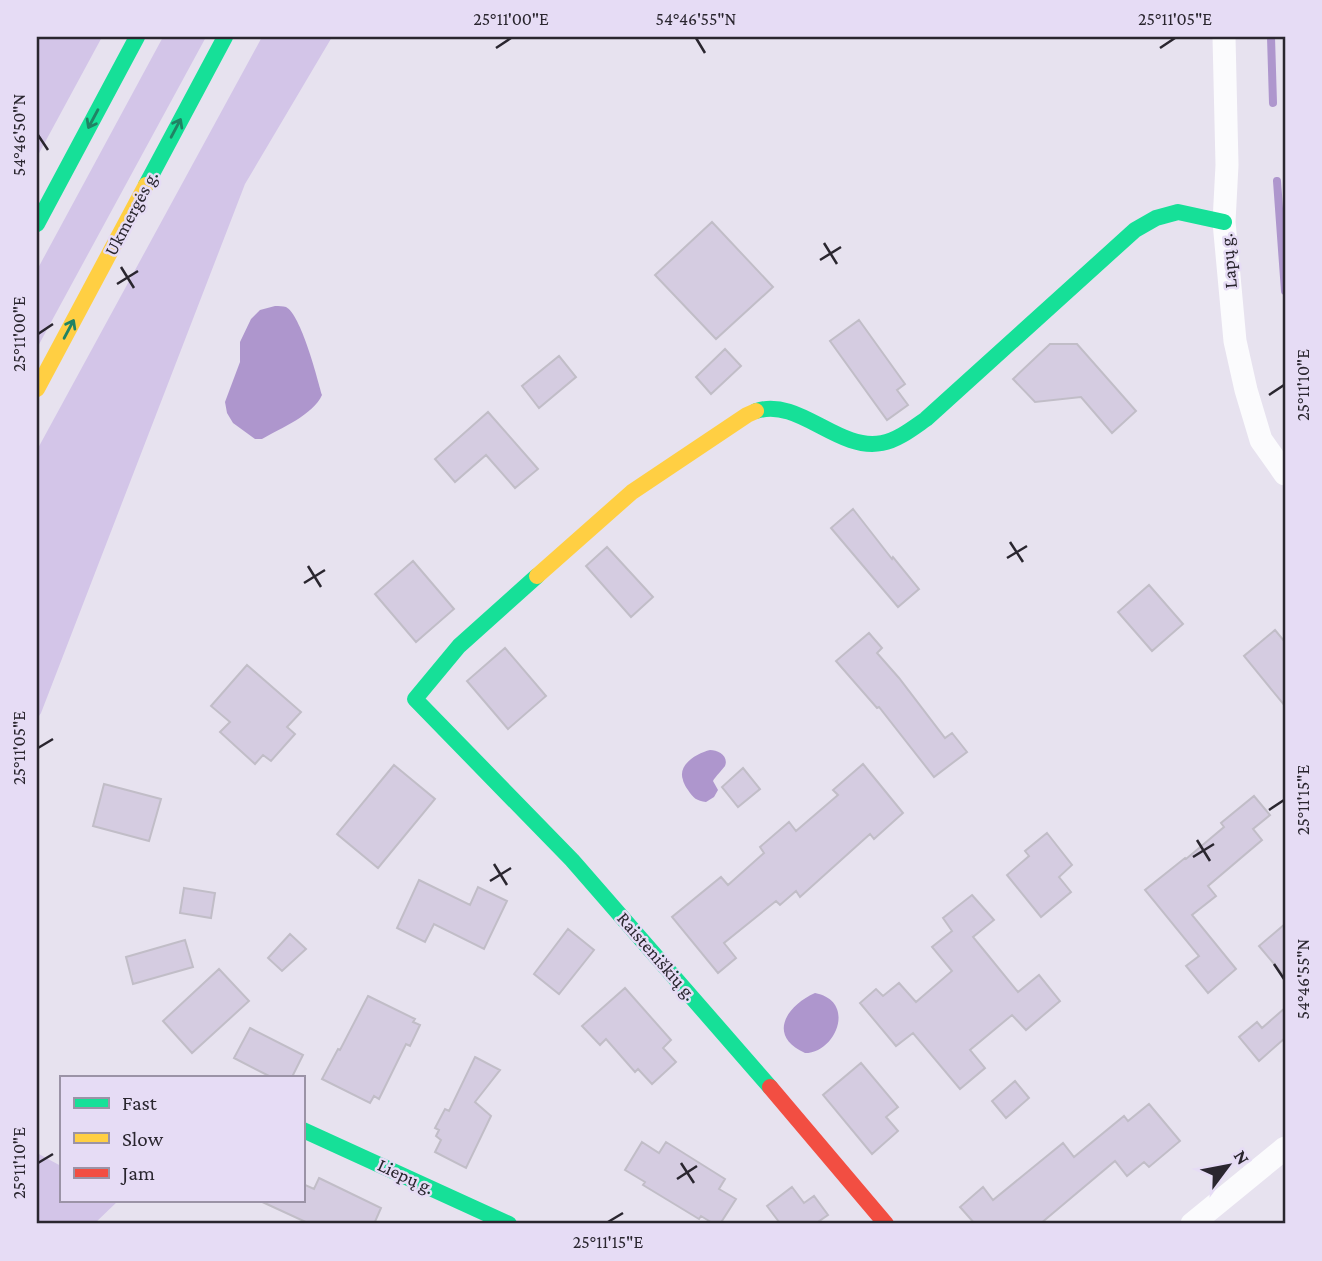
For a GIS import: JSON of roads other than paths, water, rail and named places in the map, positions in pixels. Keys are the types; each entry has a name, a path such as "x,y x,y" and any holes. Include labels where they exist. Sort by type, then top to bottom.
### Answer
{"main road":[{"path":"37,224 137,37"},
{"name":"Ukmergės g.","path":"37,389 225,37"},
{"name":"Raisteniškių g.","path":"886,1224 728,1037 581,870 415,699 459,646 632,492 747,415 764,408 783,410 861,444 880,444 926,419 1135,230 1156,218 1178,212 1224,222"},
{"name":"Liepų g.","path":"304,1129 509,1224"}],"street":[{"name":"Lapų g.","path":"1224,37 1227,165 1224,222 1235,341 1261,440 1285,474"},
{"path":"1192,1224 1285,1148"}],"waterway":[{"path":"1271,37 1273,103"},
{"path":"1277,181 1285,291"}]}
